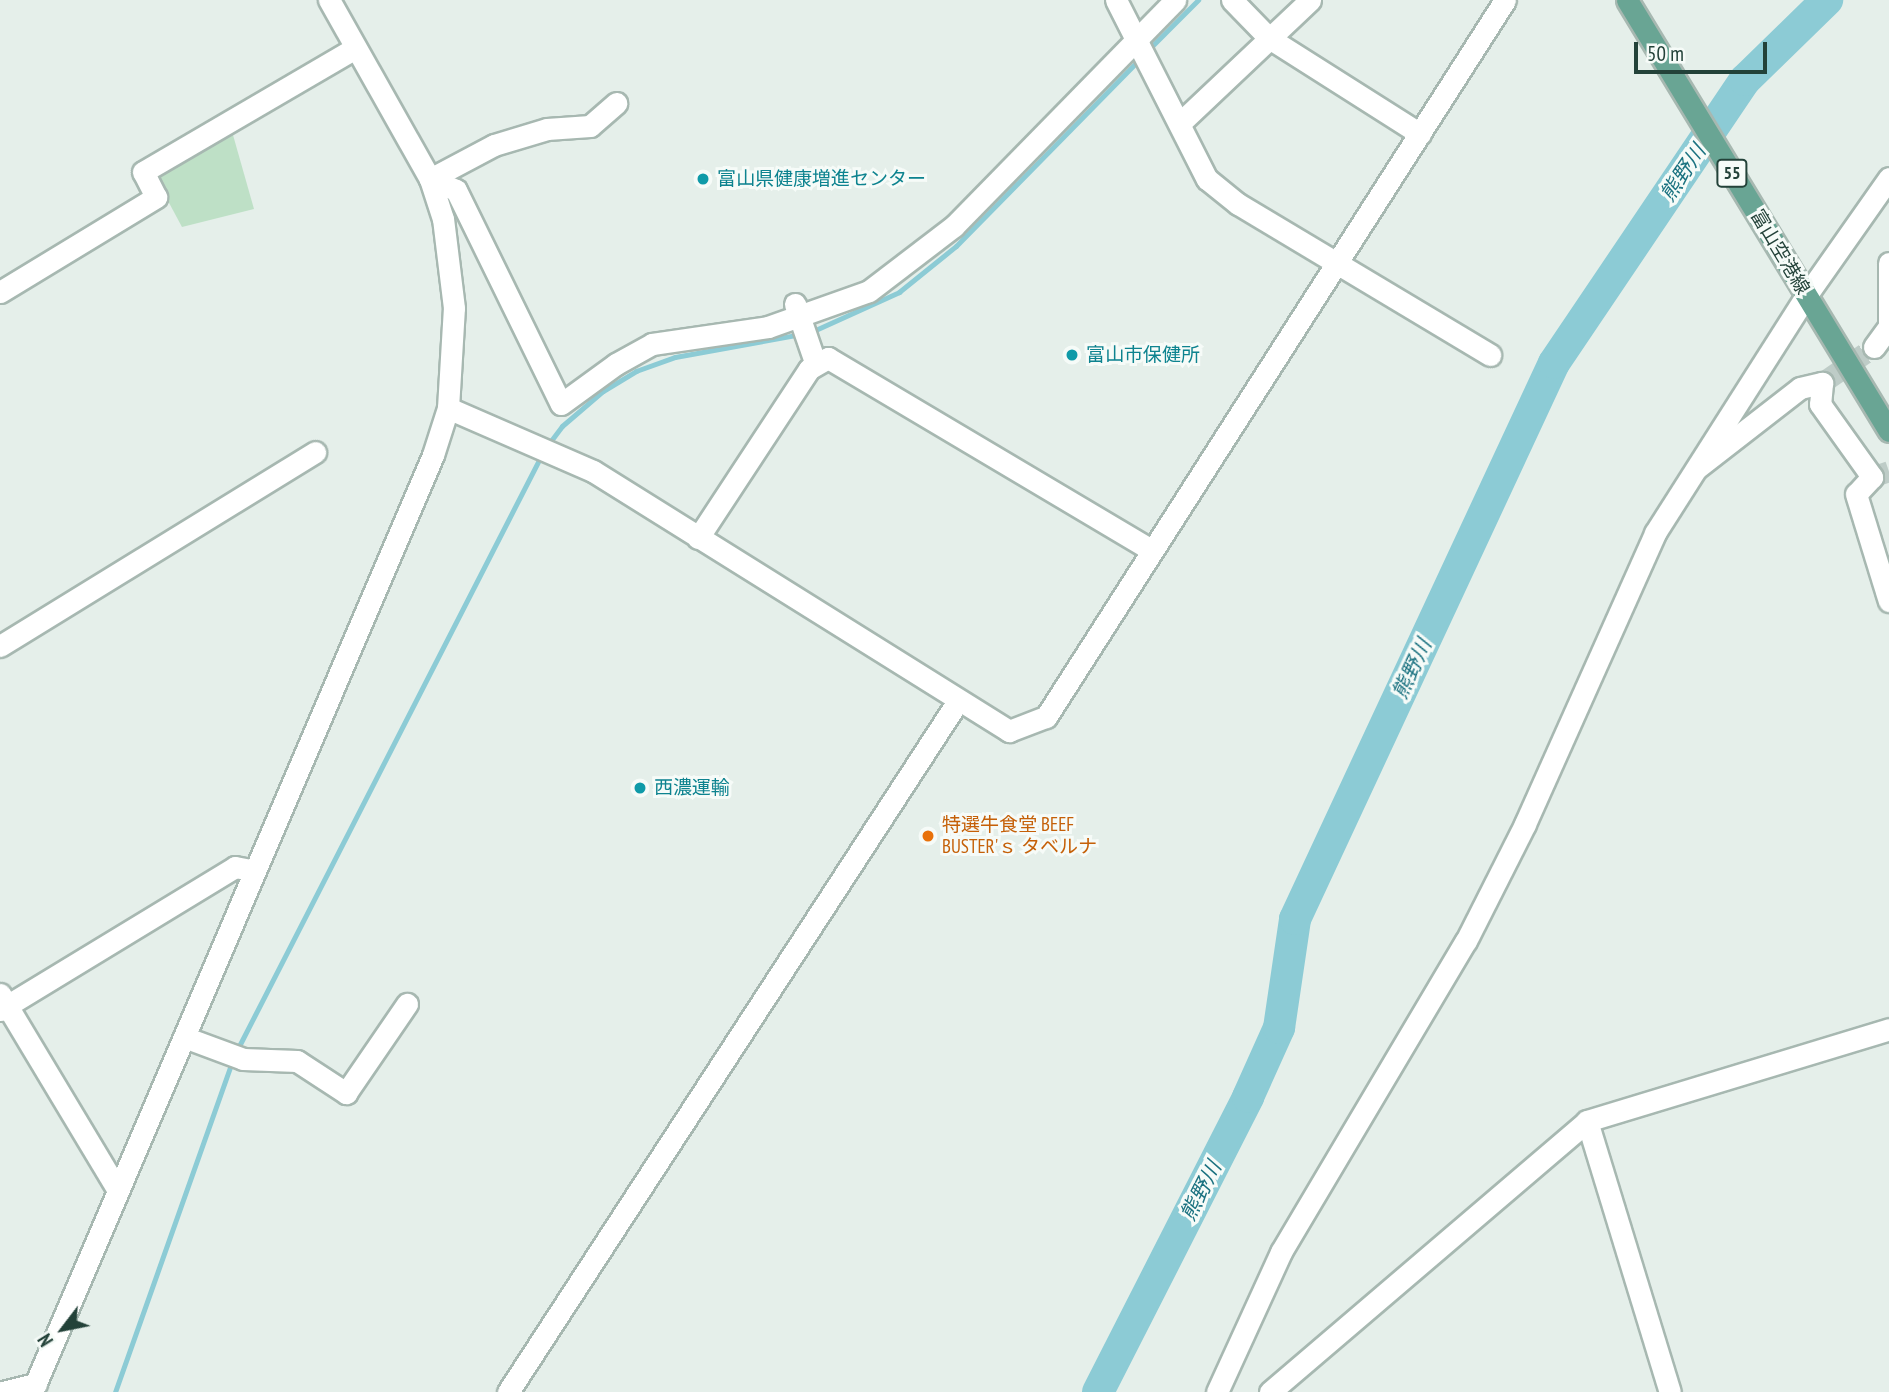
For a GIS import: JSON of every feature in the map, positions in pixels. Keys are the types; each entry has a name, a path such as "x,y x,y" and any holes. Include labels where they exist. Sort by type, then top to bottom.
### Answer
{"main road":[{"name":"富山空港線","path":"1627,0 1889,431"}],"street":[{"path":"3,1392 34,1388 433,455 449,408 454,308 443,219 430,179 329,0"},
{"path":"1116,0 1206,178 1238,204 1490,355"},
{"path":"430,179 456,190 561,404 616,364 652,345 768,327 797,310 869,290 911,263 954,226 1175,0"},
{"path":"1232,0 1269,38 1420,134"},
{"path":"1180,123 1310,0"},
{"path":"449,408 593,471 1009,731 1046,717 1338,265 1505,0"},
{"path":"0,292 156,197 143,172 355,48"},
{"path":"430,179 494,145 547,129 590,126 616,103"},
{"path":"1217,1392 1281,1252 1466,941 1525,824 1655,533 1802,289 1889,178"},
{"path":"1885,336 1889,263"},
{"path":"797,310 815,362"},
{"path":"698,538 815,362 828,358 1152,550"},
{"path":"1693,470 1800,388 1822,383 1820,404 1872,477 1856,494 1889,601"},
{"path":"0,646 315,452"},
{"path":"508,1392 958,701"},
{"path":"118,1190 2,1003 235,867 255,871"},
{"path":"184,1037 243,1059 297,1061 346,1093 407,1004"},
{"path":"1270,1392 1587,1121 1889,1029"},
{"path":"1587,1121 1670,1392"}],"green space":[{"path":"231,128 254,209 182,227 153,173"}],"waterway":[{"path":"1148,50 1198,0"},
{"name":"熊野川","path":"1098,1392 1248,1097 1279,1028 1295,919 1554,363 1745,80 1827,0"},
{"path":"811,332 899,292 956,246 1139,60"},
{"path":"547,446 562,426 603,391 636,371 675,357 801,334"},
{"path":"237,1050 542,454"},
{"path":"115,1392 233,1059"}],"tunnel":[{"path":"1822,383 1874,347"},
{"path":"1872,477 1889,471"}],"place":[{"name":"富山県健康増進センター","path":"703,179"},
{"name":"富山市保健所","path":"1072,355"},
{"name":"西濃運輸","path":"640,788"},
{"name":"特選牛食堂 BEEF BUSTER'ｓ タベルナ","path":"928,836"}]}
